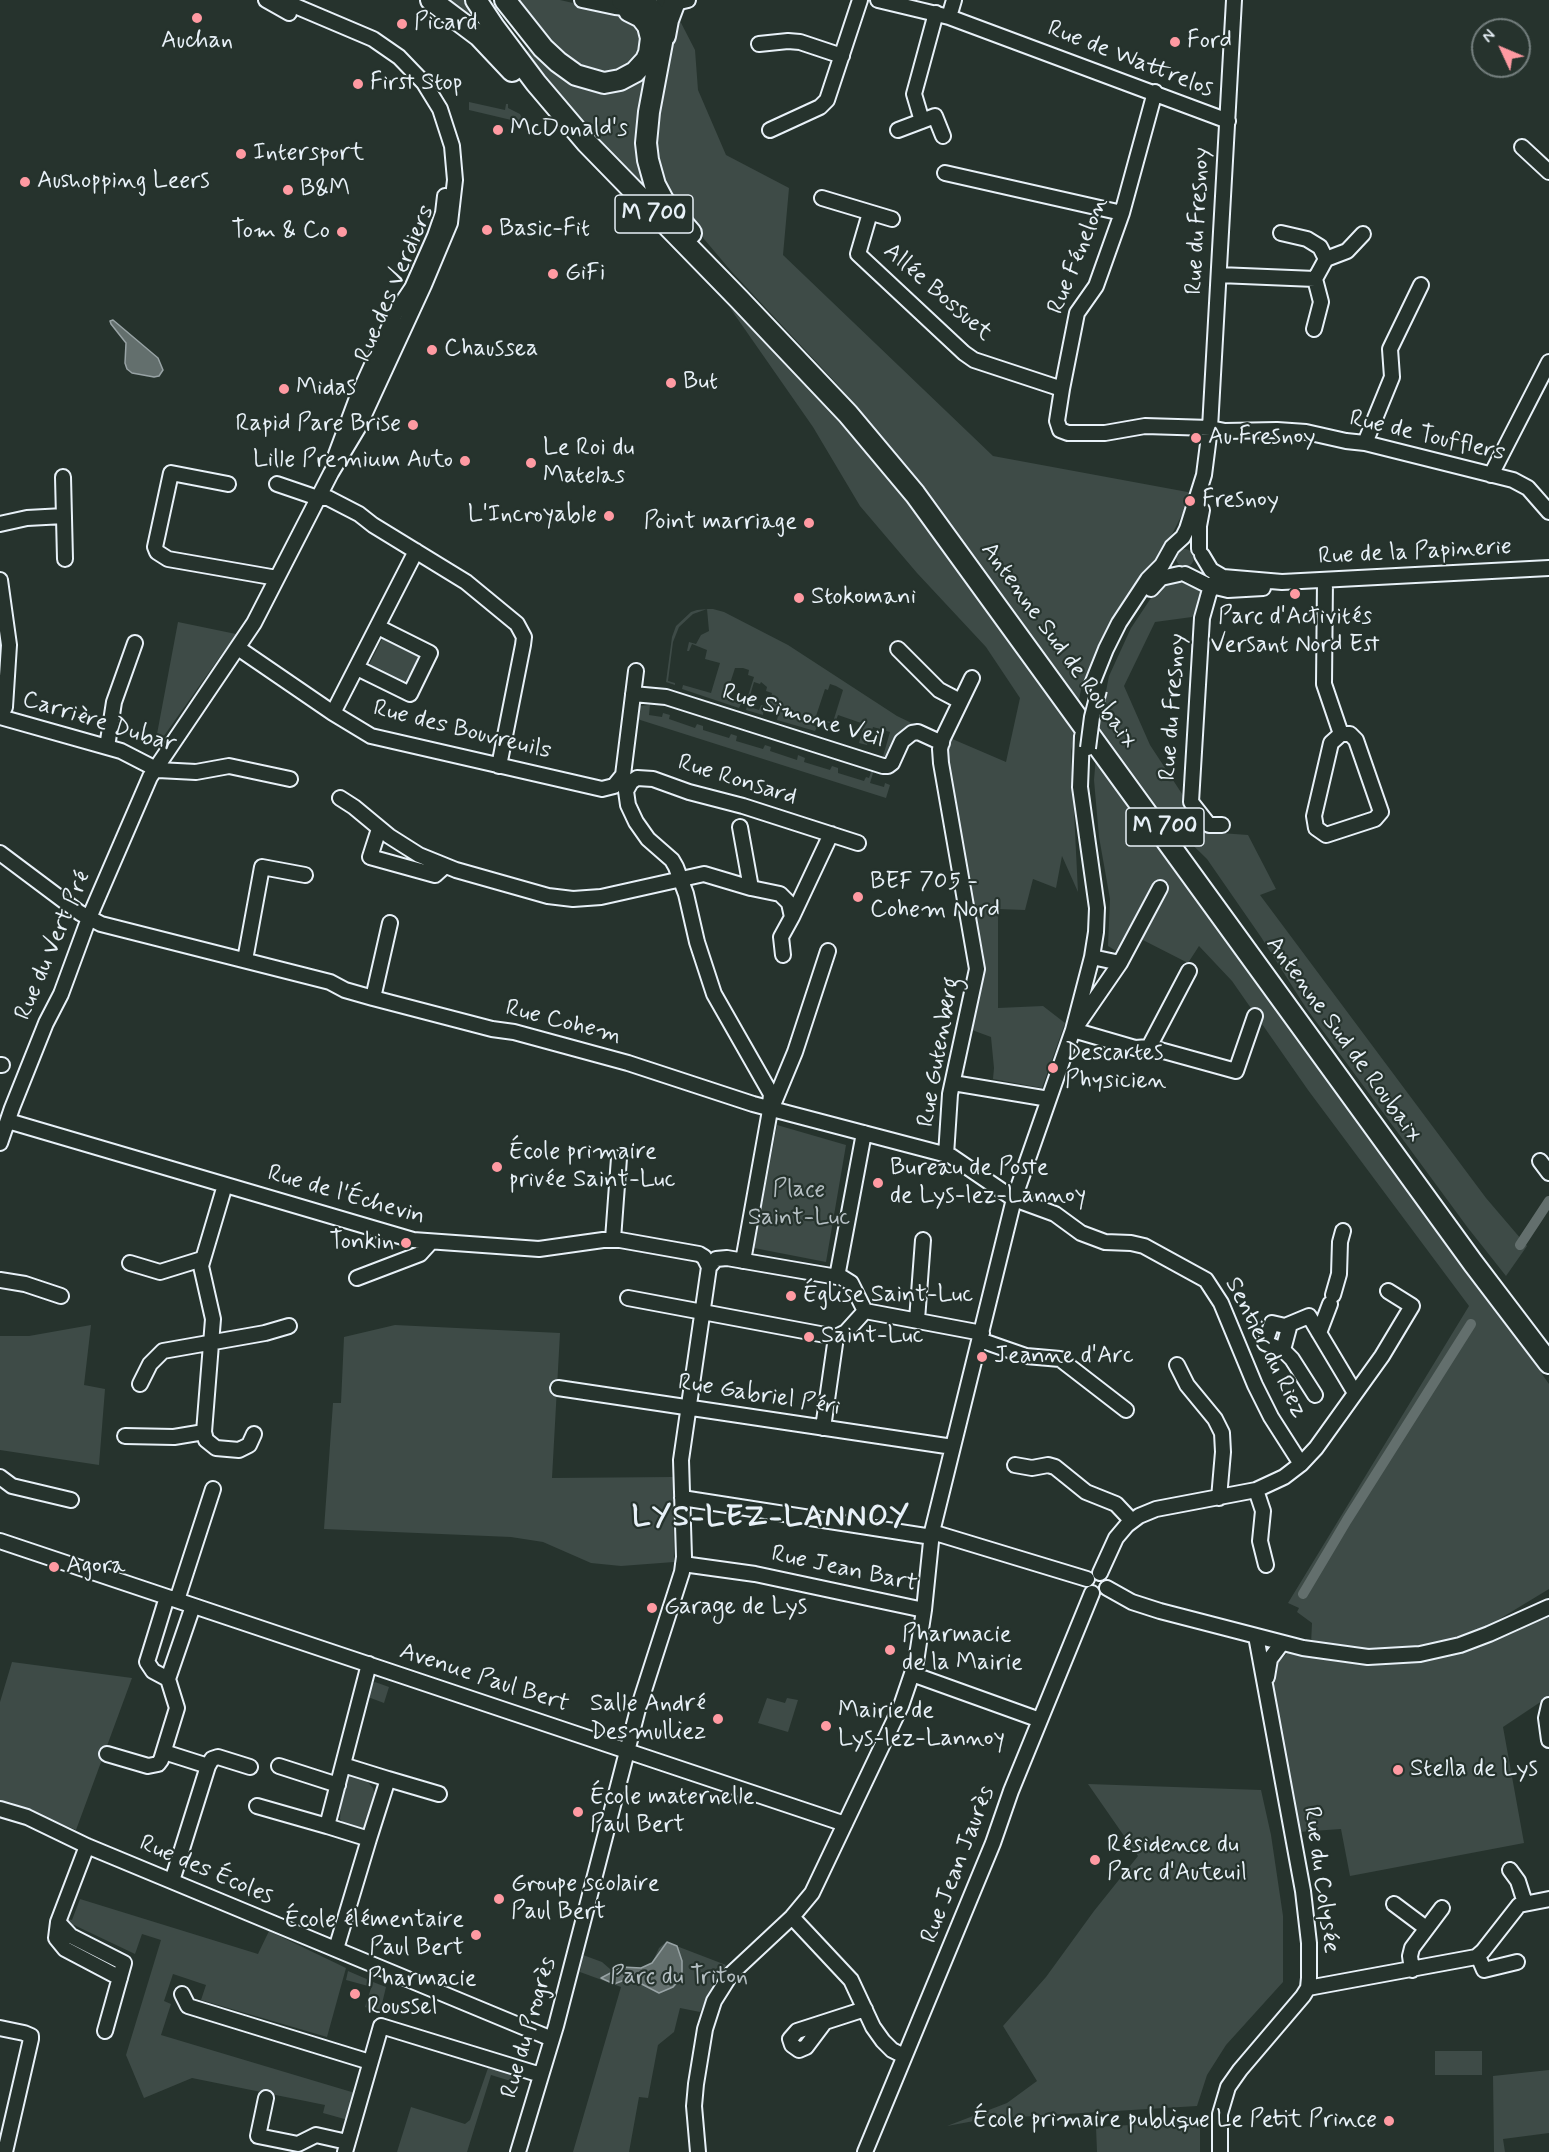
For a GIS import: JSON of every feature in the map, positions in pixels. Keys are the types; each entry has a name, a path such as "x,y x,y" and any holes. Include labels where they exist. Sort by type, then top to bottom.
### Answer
{"highway":[{"path":"431,0 479,36 564,127 644,203"},
{"name":"Antenne Sud de Roubaix","path":"476,0 500,36 548,98 587,143 848,414 915,494 1473,1263 1549,1363"},
{"name":"Antenne Sud de Roubaix","path":"484,0 526,59 577,121 638,188 820,375 903,469 1467,1242 1549,1342"},
{"path":"505,0 543,48 558,63 576,75 604,83 620,80 635,72 646,60 650,45 650,32 645,22 619,3"},
{"path":"681,2 668,20 647,129 646,143 651,174 668,208 707,250 732,283"},
{"path":"619,3 644,4 650,8 661,21 664,39"}],"street":[{"name":"Rue des Verdiers","path":"266,0 292,14 366,45 396,65 426,102 440,135 445,157 445,203 439,225 412,288 396,312 357,398 325,484"},
{"name":"Rue des Verdiers","path":"155,769 254,623 325,484 358,428 446,234 454,202 455,161 450,136 440,111 424,83 389,49 366,35 281,0"},
{"path":"582,0 619,3"},
{"path":"770,130 824,104 829,96 860,0"},
{"name":"Rue de Wattrelos","path":"878,0 943,15 1228,121"},
{"path":"922,121 914,94 943,15 954,0"},
{"name":"Rue du Fresnoy","path":"1096,687 1106,649 1119,623 1144,584 1162,565 1188,527 1202,484 1210,428 1235,0"},
{"path":"650,8 681,2"},
{"path":"759,44 795,41 842,56"},
{"name":"Rue Fénelon","path":"1155,92 1122,213 1096,286 1077,313 1058,421 1063,433 1105,433 1138,427 1210,428"},
{"path":"897,130 935,116 943,136"},
{"path":"1522,147 1549,172"},
{"path":"945,173 1122,213"},
{"name":"Allée Bossuet","path":"822,198 892,219"},
{"name":"Allée Bossuet","path":"870,213 858,254 964,353 974,360 1062,389"},
{"path":"1281,233 1314,242 1320,247 1326,259"},
{"path":"1314,329 1321,302 1315,279 1326,259 1347,251 1363,234"},
{"path":"1219,275 1315,279"},
{"path":"1365,442 1392,377 1390,349 1421,285"},
{"path":"1491,475 1549,362"},
{"name":"Rue du Fresnoy","path":"1200,552 1199,526 1213,457 1210,428"},
{"name":"Rue de Toufflers","path":"1210,428 1225,431 1297,430 1346,441 1365,442 1521,484 1535,495 1549,512"},
{"path":"228,484 171,472 155,547 157,552 168,559 277,578"},
{"path":"63,477 65,559"},
{"path":"277,484 318,498 328,498 359,514 466,582 522,630 523,645 500,766"},
{"path":"0,524 27,518 64,516"},
{"path":"1182,574 1170,565 1173,548 1190,542 1200,552 1216,581"},
{"path":"333,713 416,552"},
{"path":"698,2152 694,2106 696,2084 703,2037 712,2007 731,1974 792,1917 816,1886 901,1706 912,1674 920,1642 932,1535 1014,1199 1073,1030 1089,998 1096,958 1104,933 1105,899 1089,791 1085,742 1092,717 1096,687 1120,640 1153,586 1161,578 1197,569 1201,564 1200,552"},
{"name":"Rue de la Papinerie","path":"1182,574 1216,581 1282,582 1549,568"},
{"path":"0,580 9,645 5,707 0,717"},
{"path":"1325,580 1323,679 1341,734"},
{"name":"Rue du Fresnoy","path":"1216,581 1204,608 1202,624 1191,802 1209,825 1222,825"},
{"path":"357,668 410,694 430,653 378,627"},
{"path":"107,747 112,706 135,643"},
{"name":"Rue des Bouvreuils","path":"238,648 333,713 363,731 380,738 602,789 626,780"},
{"path":"898,649 939,690 960,701"},
{"path":"636,671 625,764 626,796 636,822 648,838 672,860 680,878 711,986 769,1088 771,1109"},
{"name":"Rue Gutenberg","path":"946,1155 952,1083 977,969 941,763 942,743 972,678"},
{"name":"Rue Simone Veil","path":"633,694 666,698 883,766 892,763 902,741 912,733 918,732 942,743"},
{"name":"Carrière Dubar","path":"0,717 125,753 155,769 196,772 229,766 290,779"},
{"path":"1341,734 1350,734 1356,740 1381,812 1375,819 1326,835 1316,828 1314,816 1331,743 1341,734"},
{"name":"Rue du Vert Pré","path":"0,1143 46,1023 61,994 89,918 155,769"},
{"name":"Rue Ronsard","path":"626,780 642,777 653,779 858,843"},
{"path":"340,798 409,850 445,866 548,896 601,897 680,878 711,875 751,888 780,894 789,903 792,917"},
{"name":"Rue Ronsard","path":"740,827 751,888"},
{"path":"379,829 370,857 435,875 445,866"},
{"path":"783,955 781,937 831,834"},
{"name":"Rue Cohem","path":"0,853 89,918 117,929 147,934 332,983 345,990 373,998 492,1029 514,1032 628,1063 771,1109 946,1155 960,1161 1014,1199"},
{"path":"245,960 262,867 305,875"},
{"path":"1073,1030 1120,963 1160,888"},
{"path":"373,998 390,923"},
{"path":"743,1261 771,1109 795,1052 828,951"},
{"path":"1096,958 1120,963"},
{"path":"1149,1047 1189,971"},
{"path":"1073,1030 1135,1048 1149,1047 1236,1071 1255,1016"},
{"path":"952,1083 1049,1099"},
{"name":"Rue de l'Échevin","path":"8,1121 406,1238 430,1243 539,1249 613,1239 699,1254 704,1257 709,1266"},
{"path":"837,1277 864,1133"},
{"path":"613,1239 619,1158"},
{"path":"1539,1161 1549,1173"},
{"path":"225,1185 202,1259 203,1279 213,1319 204,1432 206,1440 216,1448 239,1450 249,1445 254,1434"},
{"name":"Sentier du Riez","path":"1014,1199 1055,1214 1078,1231 1101,1242 1144,1246 1206,1280 1221,1303 1271,1417 1301,1464"},
{"path":"1319,1333 1339,1274 1340,1242 1343,1232"},
{"path":"916,1320 923,1240"},
{"path":"357,1278 420,1254 430,1243"},
{"path":"702,1312 709,1266 721,1257 847,1280 851,1283 865,1311"},
{"path":"130,1263 160,1272 202,1259"},
{"path":"0,1280 25,1284 61,1296"},
{"path":"1101,1572 1114,1543 1132,1521 1156,1509 1256,1490 1284,1478 1301,1464 1316,1448 1382,1356 1412,1306 1388,1291"},
{"path":"628,1298 836,1337 846,1332 865,1311"},
{"path":"865,1311 916,1320 981,1336 1026,1356 1060,1359 1126,1410"},
{"name":"Rue du Progrès","path":"518,2152 552,2040 641,1695 683,1564 681,1460 702,1312"},
{"path":"1315,1395 1292,1359 1282,1350 1265,1343 1272,1323 1285,1326 1309,1316 1355,1393"},
{"path":"140,1384 150,1364 163,1351 265,1333 289,1326"},
{"path":"823,1428 836,1337"},
{"path":"1177,1365 1187,1385 1215,1419 1222,1433 1223,1452 1219,1498"},
{"name":"Rue Gabriel Péri","path":"558,1388 953,1447"},
{"path":"125,1436 174,1437 204,1432"},
{"path":"1015,1465 1032,1468 1048,1465 1056,1467 1086,1492 1116,1504 1132,1521"},
{"path":"0,1477 12,1486 71,1500"},
{"path":"168,1679 153,1671 147,1662 213,1489"},
{"path":"1256,1490 1263,1511 1260,1541 1266,1565"},
{"path":"681,1498 932,1535 1087,1579"},
{"name":"Avenue Paul Bert","path":"0,1541 846,1824"},
{"name":"Rue Jean Bart","path":"683,1564 777,1578 924,1610"},
{"path":"1101,1572 1108,1580 1107,1588 1100,1594 1092,1593 1086,1587 1087,1579 1092,1573 1101,1572"},
{"path":"1107,1588 1148,1608 1282,1643 1328,1653 1384,1657 1440,1650 1473,1641 1549,1607"},
{"name":"Rue Jean Jaurès","path":"865,2152 926,2009 1092,1593"},
{"path":"1498,1630 1549,1597"},
{"path":"107,1754 152,1766 158,1764 164,1752 177,1708 168,1679 193,1606"},
{"name":"Rue du Colysée","path":"1256,1636 1263,1680 1268,1694"},
{"name":"Rue du Colysée","path":"1220,2152 1220,2115 1228,2087 1296,2006 1308,1988 1307,1917 1268,1694 1267,1668 1274,1651 1282,1643"},
{"path":"327,1826 369,1664"},
{"path":"912,1674 1040,1719"},
{"path":"1549,1706 1546,1718 1549,1740"},
{"path":"164,1752 208,1766"},
{"path":"172,1881 208,1766 212,1760 218,1757 250,1767"},
{"path":"343,1765 439,1794"},
{"path":"279,1766 338,1785"},
{"path":"336,1949 388,1779"},
{"path":"257,1806 369,1839"},
{"path":"0,1809 27,1816 81,1843 58,1922 56,1938 61,1947 120,1978 105,2031"},
{"name":"Rue des Écoles","path":"81,1843 552,2040"},
{"path":"1510,1870 1518,1881 1526,1903"},
{"path":"1308,1988 1478,1956 1516,1907 1549,1899"},
{"path":"1394,1904 1426,1928"},
{"path":"1412,1970 1410,1952 1442,1908"},
{"path":"792,1917 851,1980 882,2041 892,2050 904,2056"},
{"path":"1478,1956 1484,1970 1517,1962"},
{"path":"182,1994 188,2006 370,2062"},
{"path":"824,2023 865,2009"},
{"path":"266,2098 258,2136 298,2144 316,2135 346,2147 381,2026 541,2075"},
{"path":"0,2028 31,2036 5,2152"}],"green space":[{"path":"442,0 468,0 488,30"},
{"path":"515,0 560,0 621,14 644,32 645,44 628,69 592,76 559,57"},
{"path":"677,15 695,50 698,90 726,155 789,188 783,255 993,456 1193,493 1166,546 1106,638 1082,684 1079,700 930,494 837,384 731,271 672,201 652,152 658,102"},
{"path":"535,45 602,87 650,63 651,196 568,105 526,52"},
{"path":"469,102 505,110 508,104 508,108 520,114 524,123 469,110"},
{"path":"730,308 797,367 889,473 1076,731 1071,751 1078,892 1062,856 1056,888 1033,879 1025,910 998,909 998,1008 1043,1006 1065,1023 1042,1088 993,1079 991,1037 972,1030 984,956 970,891 947,755 950,738 1006,762 1020,698 986,647 917,573 860,506 813,427"},
{"path":"1181,549 1189,549 1194,554 1192,565 1181,567 1176,562 1176,554"},
{"path":"1177,578 1205,594 1192,617 1155,622 1124,686 1150,745 1207,832 1248,835 1276,889 1260,895 1486,1198 1527,1246 1506,1276 1306,1008 1261,937 1207,859 1165,818 1099,727 1109,676 1131,628 1153,595 1165,583"},
{"path":"707,609 693,614 679,627 673,642 668,681 675,685 666,682 672,637 676,626 691,612"},
{"path":"707,609 724,612 788,645 897,716 922,728 909,728 903,732 897,738 888,758 882,760 890,732 873,727 867,745 859,743 864,724 838,715 833,729 832,724 826,722 833,722 843,690 836,686 830,684 828,690 825,689 813,725 817,727 815,731 777,720 779,712 764,707 763,715 746,710 747,706 759,710 761,705 768,707 772,693 766,691 767,687 761,682 760,684 754,682 749,699 747,699 754,677 748,675 749,670 743,668 735,668 725,699 741,704 739,708 682,689 683,685 711,693 720,663 705,659 707,650 692,644 687,651 689,642 696,644 701,635 709,631"},
{"path":"178,622 236,634 154,750"},
{"path":"384,635 421,653 424,659 410,686 367,669"},
{"path":"650,705 649,715 662,717 663,713 670,715 669,719 695,728 697,724 703,726 703,730 729,738 731,734 737,736 736,741 763,749 765,745 771,747 770,751 797,760 798,755 805,758 804,762 830,770 832,766 838,768 838,773 864,781 866,777 869,778 872,769 874,770 870,783 884,787 885,783 890,785 886,798 634,718 638,706"},
{"path":"1096,756 1387,1154 1549,1384 1549,1589 1478,1632 1414,1649 1381,1652 1311,1644 1312,1623 1297,1612 1299,1608 1288,1603 1469,1306 1308,1090 1232,981 1199,946 1188,963 1139,938 1126,957 1108,946 1110,899 1099,837 1094,780"},
{"name":"Place Saint-Luc","path":"777,1125 846,1145 826,1262 754,1248"},
{"path":"91,1325 84,1385 105,1389 99,1465 0,1450 0,1336 29,1336"},
{"path":"395,1325 560,1333 552,1478 673,1477 674,1562 621,1566 591,1563 543,1542 511,1537 324,1529 333,1403 341,1403 344,1337"},
{"name":"Stella de Lys","path":"1549,1615 1549,1698 1503,1727 1524,1843 1350,1876 1341,1829 1298,1832 1271,1670 1288,1652 1333,1661 1366,1664 1412,1662 1476,1647 1511,1634"},
{"path":"12,1662 132,1678 76,1830 10,1802 0,1800 0,1702"},
{"path":"375,1682 389,1687 384,1703 368,1697 372,1684"},
{"path":"767,1698 785,1703 787,1698 798,1700 788,1732 758,1723"},
{"path":"351,1773 366,1780 374,1792 367,1827 364,1831 344,1825 340,1819 343,1780"},
{"path":"1088,1784 1261,1790 1271,1835 1283,1916 1283,1982 1226,2045 1207,2075 1197,2106 985,2119 947,2126 1007,2103 1037,2081 1003,2026 1046,1977 1138,1856"},
{"path":"80,1899 258,1954 269,1931 346,1968 327,2037 201,2000 206,1985 173,1974 164,2001 171,2004 161,2035 355,2093 348,2120 323,2113 325,2105 192,2078 144,2098 126,2055 161,1940 142,1934 135,1954 74,1925 71,1931 64,1918 72,1920"},
{"name":"Parc du Triton","path":"666,1942 726,1965 713,1984 700,2012 680,2008 674,2032 658,2045 648,2098 639,2097 629,2152 573,2152 621,1987 580,1972 583,1955 602,1962 610,1969 641,1968 652,1963 659,1948"},
{"path":"348,1971 369,1980 368,1986 346,1980"},
{"path":"373,1982 386,1987 380,2012 365,2007"},
{"path":"1435,2051 1482,2051 1482,2075 1435,2075"},
{"path":"488,2068 515,2075 514,2082 491,2075 467,2152 397,2152 411,2107 465,2124 470,2120"},
{"path":"1549,2070 1549,2133 1503,2139 1505,2152 1494,2152 1493,2076"},
{"path":"1200,2121 1200,2152 1097,2152 1096,2127"}],"shaded area":[{"path":"113,320 158,358 163,370 159,376 132,373 127,369 126,343 111,324 110,321"},
{"path":"667,1942 677,1946 682,1961 682,1977 673,1987 659,1993 630,1978 614,1984 601,1978 622,1967 641,1968 652,1963"}],"waterway":[{"path":"1520,1245 1549,1201"},
{"path":"1303,1594 1471,1324"}],"place":[{"name":"Auchan","path":"197,18"},
{"name":"Picard","path":"402,24"},
{"name":"Ford","path":"1175,42"},
{"name":"First Stop","path":"358,84"},
{"name":"McDonald's","path":"498,130"},
{"name":"Intersport","path":"241,154"},
{"name":"Aushopping Leers","path":"25,182"},
{"name":"B&M","path":"288,190"},
{"name":"Basic-Fit","path":"487,230"},
{"name":"Tom & Co","path":"342,232"},
{"name":"GiFi","path":"553,274"},
{"name":"Chaussea","path":"432,350"},
{"name":"But","path":"671,383"},
{"name":"Midas","path":"284,389"},
{"name":"Rapid Pare Brise","path":"413,425"},
{"name":"Au Fresnoy","path":"1196,438"},
{"name":"Lille Premium Auto","path":"465,461"},
{"name":"Le Roi du Matelas","path":"531,463"},
{"name":"Fresnoy","path":"1190,501"},
{"name":"L'Incroyable","path":"609,516"},
{"name":"Point marriage","path":"809,523"},
{"name":"Parc d'Activités Versant Nord Est","path":"1295,594"},
{"name":"Stokomani","path":"799,598"},
{"name":"BEF 705 - Cohem Nord","path":"858,897"},
{"name":"Descartes Physicien","path":"1053,1068"},
{"name":"École primaire privée Saint-Luc","path":"497,1167"},
{"name":"Bureau de Poste de Lys-lez-Lannoy","path":"878,1183"},
{"name":"Tonkin","path":"406,1243"},
{"name":"Église Saint-Luc","path":"791,1296"},
{"name":"Saint-Luc","path":"809,1337"},
{"name":"Jeanne d'Arc","path":"982,1357"},
{"name":"Agora","path":"54,1567"},
{"name":"Garage de Lys","path":"652,1608"},
{"name":"Pharmacie de la Mairie","path":"890,1650"},
{"name":"Salle André Desmulliez","path":"718,1719"},
{"name":"Mairie de Lys-lez-Lannoy","path":"826,1726"},
{"name":"Stella de Lys","path":"1398,1770"},
{"name":"École maternelle Paul Bert","path":"578,1812"},
{"name":"Résidence du Parc d'Auteuil","path":"1095,1860"},
{"name":"Groupe scolaire Paul Bert","path":"499,1899"},
{"name":"École élémentaire Paul Bert","path":"476,1935"},
{"name":"Pharmacie Roussel","path":"355,1994"},
{"name":"École primaire publique Le Petit Prince","path":"1389,2121"}],"district":[{"name":"LYS-LEZ-LANNOY","path":"771,1519"}]}
